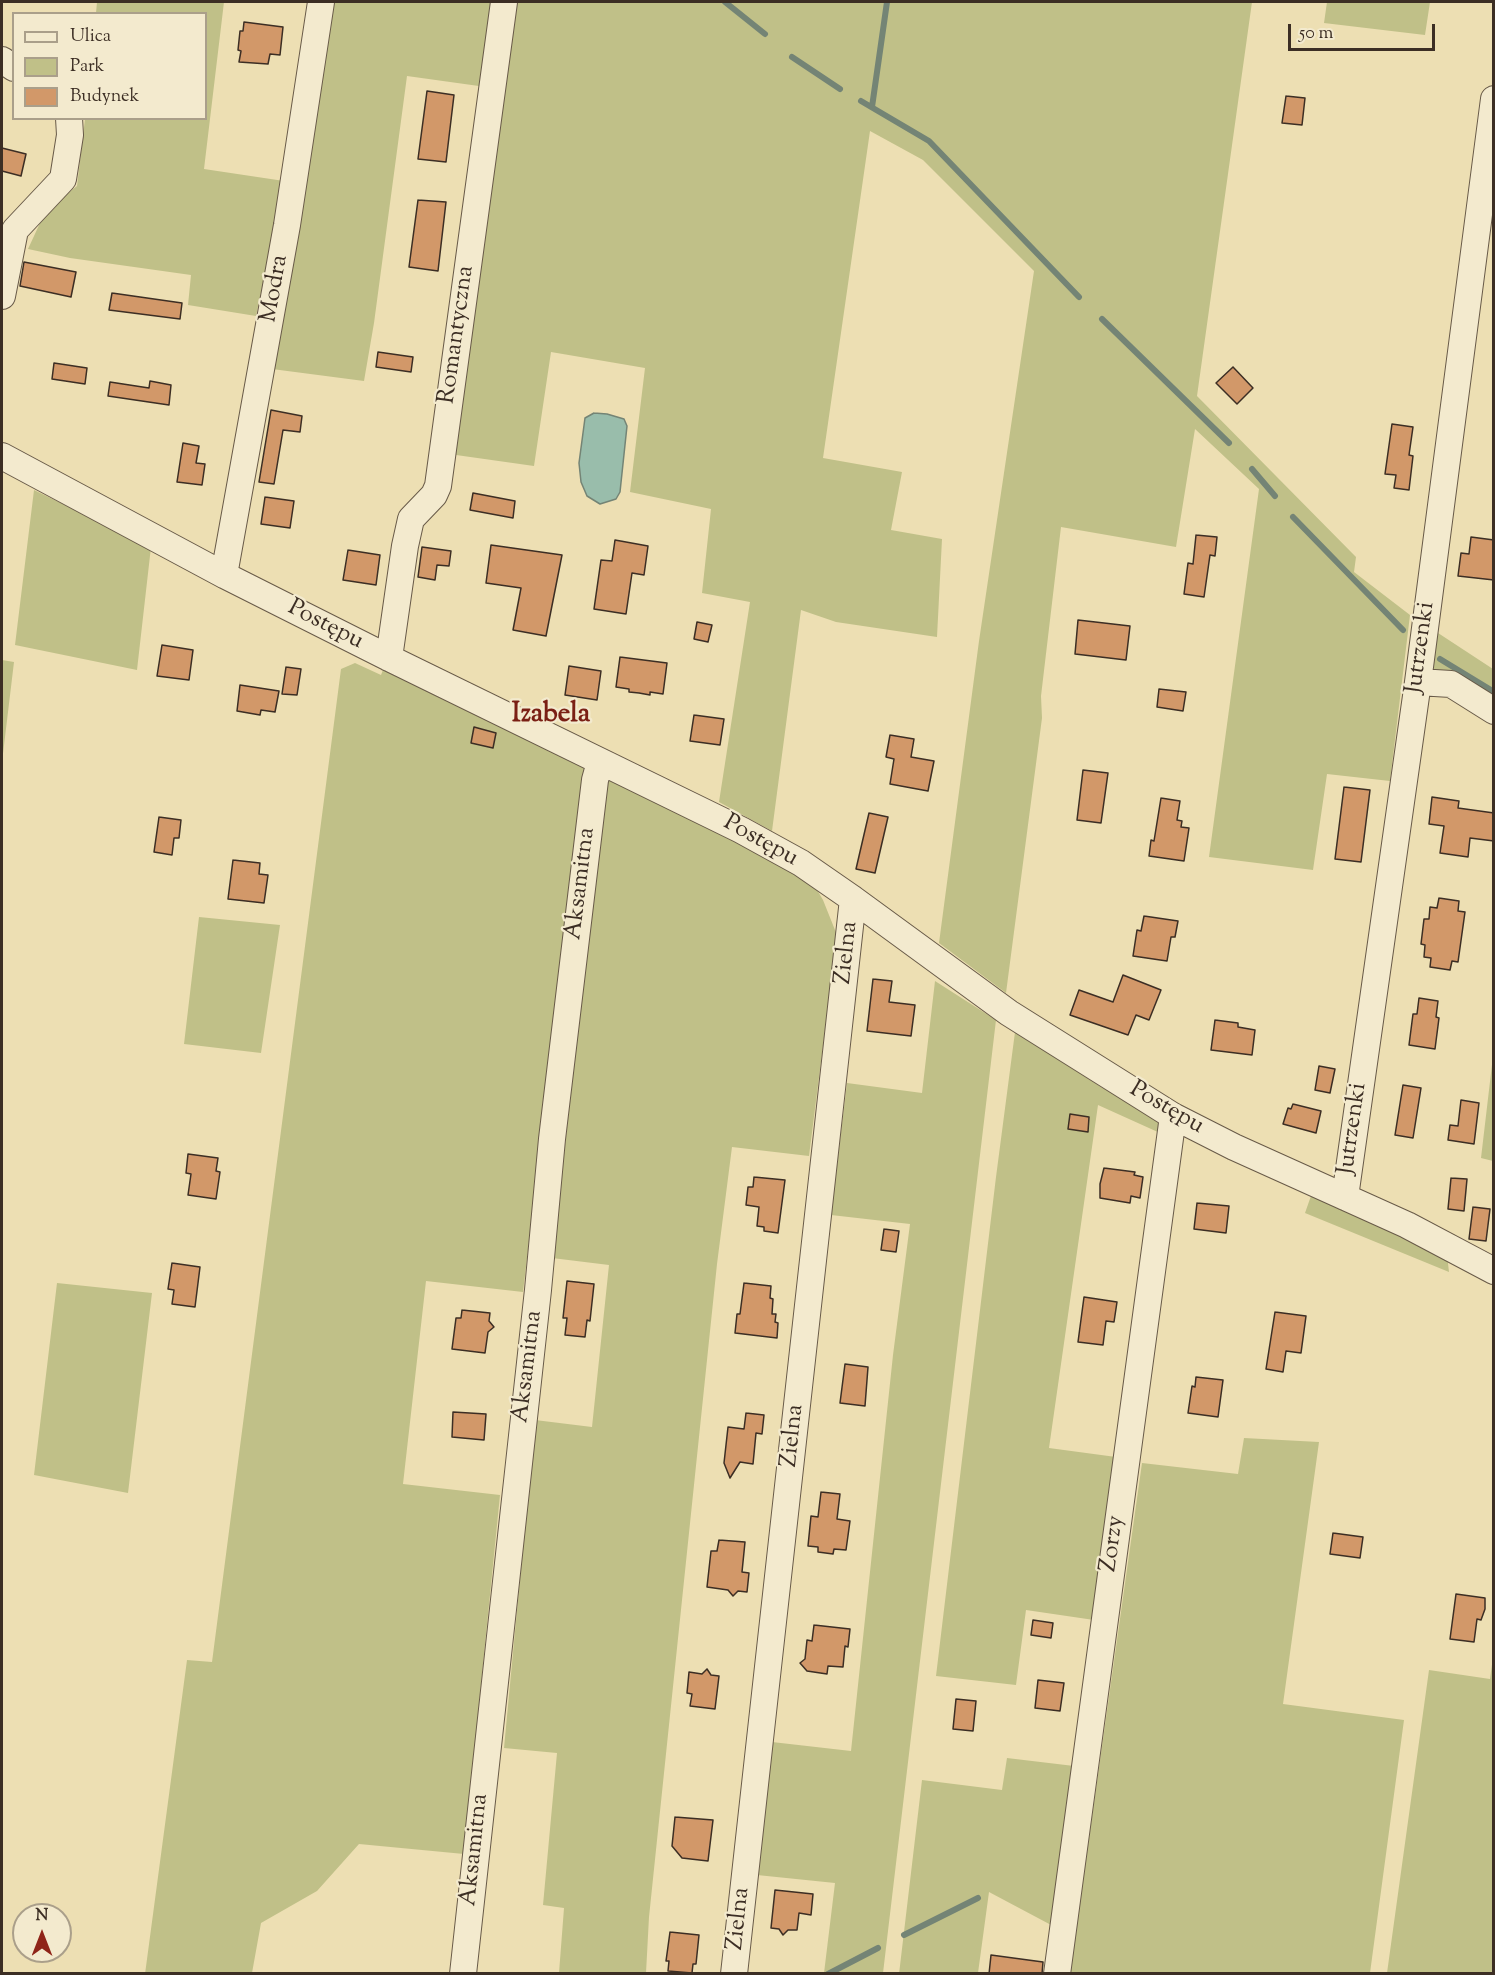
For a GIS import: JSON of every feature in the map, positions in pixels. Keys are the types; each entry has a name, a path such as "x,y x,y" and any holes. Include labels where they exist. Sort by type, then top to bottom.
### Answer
{"street":[{"name":"Modra","path":"224,574 287,225 321,2"},
{"name":"Romantyczna","path":"389,658 411,519 434,495 438,486 504,2"},
{"name":"Jutrzenki","path":"1345,1197 1418,682 1494,99"},
{"path":"2,297 15,230 63,179 70,135 69,120"},
{"name":"Postępu","path":"2,456 224,574 389,658 741,830 801,863 1009,1013 1173,1116 1234,1147 1407,1225 1494,1271"},
{"path":"1418,682 1451,684 1494,711"},
{"name":"Aksamitna","path":"463,1974 538,1290 552,1139 595,780 600,762"},
{"name":"Zielna","path":"734,1974 853,899"},
{"name":"Zorzy","path":"1057,1974 1173,1116"}],"green space":[{"path":"97,2 224,2 204,169 284,181 256,316 188,305 191,275 70,258 28,249 40,223 59,200 77,186 85,120 207,120 207,12 96,12"},
{"path":"334,2 498,2 486,87 407,76 374,323 364,381 272,369"},
{"path":"512,2 1252,2 1197,396 1356,557 1354,572 1410,615 1390,781 1327,774 1313,870 1209,857 1259,489 1195,429 1176,547 1061,527 1041,696 1042,718 1006,993 939,943 979,641 1034,271 923,160 870,131 823,458 902,472 891,530 942,539 937,637 836,622 801,610 772,831 719,802 750,602 702,593 711,509 630,492 645,368 551,352 534,466 449,454"},
{"path":"1327,2 1430,2 1425,35 1324,23"},
{"path":"34,490 151,547 137,670 15,645"},
{"path":"1435,631 1493,669 1493,704 1431,667"},
{"path":"2,660 14,662 2,762"},
{"path":"355,663 381,675 385,665 585,766 523,1292 426,1281 403,1484 500,1495 464,1854 359,1844 317,1891 261,1923 252,1973 145,1974 187,1660 212,1662 341,669"},
{"path":"607,779 718,828 813,883 823,900 837,935 809,1156 732,1147 717,1264 649,1917 646,1973 559,1973 564,1908 543,1905 557,1753 504,1748 535,1420 592,1427 609,1265 552,1258"},
{"path":"199,917 280,925 261,1053 184,1044"},
{"path":"935,981 996,1020 883,1973 824,1973 835,1883 757,1875 772,1742 851,1751 893,1355 910,1224 831,1215 847,1083 922,1093"},
{"path":"1015,1032 1101,1087 1163,1120 1160,1133 1098,1105 1049,1448 1116,1457 1094,1620 1026,1610 1016,1685 936,1676"},
{"path":"1493,1056 1493,1161 1481,1158"},
{"path":"1312,1193 1447,1255 1449,1272 1305,1213"},
{"path":"57,1283 152,1293 128,1493 34,1475"},
{"path":"1244,1438 1319,1442 1283,1704 1404,1720 1370,1973 1070,1973 1142,1463 1238,1474"},
{"path":"1493,1657 1493,1973 1387,1973 1429,1670 1490,1679"},
{"path":"1007,1758 1074,1766 1053,1926 989,1892 978,1973 899,1974 922,1780 1002,1790"}],"shaded area":[{"path":"594,413 624,419 627,426 620,492 616,499 600,504 587,496 581,482 579,463 585,418"}],"building":[{"path":"244,22 283,27 280,55 270,54 268,64 239,62 240,31 243,31"},
{"path":"427,91 454,95 446,162 418,159"},
{"path":"1286,96 1305,98 1302,125 1282,123"},
{"path":"2,148 26,154 21,176 2,171"},
{"path":"418,200 446,202 438,271 409,267"},
{"path":"24,262 76,272 71,297 20,286"},
{"path":"112,293 182,303 180,319 109,310"},
{"path":"378,352 413,357 411,372 376,367"},
{"path":"54,363 87,368 85,384 52,379"},
{"path":"1233,367 1253,388 1237,404 1216,383"},
{"path":"150,381 171,385 169,405 108,396 110,382 149,388"},
{"path":"271,410 302,416 300,432 283,430 274,484 259,482"},
{"path":"1392,424 1413,427 1409,455 1413,456 1409,490 1394,488 1396,475 1385,474"},
{"path":"183,443 199,446 196,463 205,464 202,485 177,482"},
{"path":"473,493 515,501 513,518 470,510"},
{"path":"265,497 294,501 290,528 261,524"},
{"path":"1196,535 1217,537 1215,556 1210,555 1204,597 1184,594 1188,563 1193,564"},
{"path":"1471,537 1494,540 1494,580 1458,576 1461,553 1469,554"},
{"path":"615,540 648,546 644,575 632,573 626,614 594,609 601,560 612,561"},
{"path":"491,545 562,555 546,636 513,630 521,588 486,583"},
{"path":"422,547 451,551 449,566 437,565 435,580 418,577"},
{"path":"348,550 380,555 376,585 343,580"},
{"path":"1078,620 1130,626 1126,660 1075,654"},
{"path":"697,622 712,625 708,642 694,639"},
{"path":"162,645 193,650 189,680 157,676"},
{"path":"620,657 667,663 663,694 629,692 629,689 616,687"},
{"path":"569,666 601,671 597,700 565,695"},
{"path":"286,667 301,669 297,695 282,694"},
{"path":"240,685 279,691 275,712 261,710 260,715 237,711"},
{"path":"1159,689 1186,692 1183,711 1157,707"},
{"path":"694,715 724,719 720,745 690,741"},
{"path":"474,727 496,733 493,748 471,743"},
{"path":"890,735 914,739 911,757 934,761 928,791 890,784 894,759 886,757"},
{"path":"1083,770 1108,773 1101,823 1077,820"},
{"path":"1344,787 1370,790 1361,862 1335,859"},
{"path":"1432,797 1459,801 1458,808 1494,813 1494,841 1470,838 1468,857 1440,853 1444,826 1429,824"},
{"path":"1161,798 1180,801 1177,820 1182,821 1181,827 1189,828 1184,861 1149,856 1151,840 1154,841"},
{"path":"869,813 888,817 875,873 856,869"},
{"path":"159,817 181,820 179,838 174,838 172,855 154,852"},
{"path":"233,860 260,863 259,874 268,875 264,903 228,899"},
{"path":"1439,898 1459,901 1458,911 1465,912 1458,962 1452,961 1450,970 1430,967 1431,958 1424,957 1425,945 1421,944 1424,919 1429,919 1430,907 1437,908"},
{"path":"1144,916 1178,921 1175,937 1171,937 1167,961 1133,956 1137,930 1141,931"},
{"path":"1123,975 1161,990 1149,1020 1136,1015 1128,1035 1070,1015 1079,990 1113,1002"},
{"path":"873,979 892,981 889,1002 915,1005 911,1036 867,1031"},
{"path":"1419,998 1438,1001 1436,1017 1439,1018 1435,1049 1409,1045 1413,1014 1417,1014"},
{"path":"1215,1020 1238,1023 1238,1027 1255,1030 1252,1055 1211,1050"},
{"path":"1319,1066 1335,1069 1330,1093 1315,1090"},
{"path":"1403,1085 1421,1088 1413,1138 1395,1135"},
{"path":"1461,1100 1479,1103 1474,1144 1448,1140 1450,1125 1458,1126"},
{"path":"1293,1104 1321,1111 1316,1133 1283,1124 1288,1108 1291,1109"},
{"path":"1070,1114 1089,1117 1088,1132 1068,1129"},
{"path":"188,1154 218,1158 216,1171 220,1172 216,1199 188,1195 191,1174 186,1173"},
{"path":"1104,1168 1135,1172 1134,1175 1143,1177 1140,1198 1131,1196 1130,1203 1100,1198 1100,1184"},
{"path":"754,1177 785,1180 778,1233 764,1231 764,1227 757,1226 759,1207 746,1205 748,1187 753,1187"},
{"path":"1451,1178 1467,1179 1464,1211 1448,1209"},
{"path":"1197,1203 1229,1206 1226,1233 1194,1229"},
{"path":"1473,1207 1490,1209 1486,1241 1469,1239"},
{"path":"884,1229 899,1231 896,1252 881,1250"},
{"path":"172,1263 200,1267 195,1307 172,1304 174,1290 168,1289"},
{"path":"567,1281 594,1284 590,1321 587,1320 585,1337 565,1335 567,1318 563,1318"},
{"path":"744,1283 771,1286 772,1314 776,1314 775,1322 778,1323 777,1338 735,1333"},
{"path":"1084,1297 1117,1302 1114,1322 1106,1321 1103,1345 1078,1342"},
{"path":"462,1310 490,1313 489,1321 494,1327 488,1332 485,1353 452,1349 456,1318 461,1318"},
{"path":"1275,1312 1306,1316 1301,1353 1286,1351 1283,1372 1266,1369"},
{"path":"845,1364 868,1367 865,1406 840,1403"},
{"path":"1196,1377 1223,1380 1218,1417 1188,1413 1192,1386 1195,1387"},
{"path":"453,1412 486,1414 484,1440 452,1437"},
{"path":"746,1413 764,1415 762,1434 756,1433 753,1464 740,1462 730,1478 724,1463 728,1427 744,1429"},
{"path":"821,1492 840,1494 837,1519 850,1521 846,1550 834,1549 833,1554 818,1552 818,1547 808,1546 811,1516 818,1517"},
{"path":"1333,1533 1363,1537 1360,1558 1330,1554"},
{"path":"719,1540 745,1542 742,1572 749,1573 747,1592 738,1591 733,1596 728,1590 707,1587 711,1551 717,1551"},
{"path":"1456,1594 1485,1598 1485,1609 1481,1620 1477,1619 1474,1642 1450,1639"},
{"path":"1033,1620 1053,1623 1051,1638 1031,1635"},
{"path":"814,1625 850,1629 848,1647 845,1646 843,1667 828,1666 827,1674 807,1671 800,1663 805,1659 807,1640 812,1641"},
{"path":"707,1669 711,1675 719,1676 715,1709 690,1706 692,1694 687,1693 689,1672 702,1674"},
{"path":"1038,1680 1064,1683 1060,1711 1035,1708"},
{"path":"956,1699 976,1701 973,1731 953,1729"},
{"path":"675,1817 713,1820 708,1861 682,1858 672,1846"},
{"path":"775,1890 813,1894 811,1915 799,1913 797,1930 788,1930 783,1935 779,1929 771,1928"},
{"path":"670,1932 699,1935 696,1964 693,1964 692,1973 668,1971 669,1961 666,1961"},
{"path":"991,1955 1043,1962 1042,1974 989,1974"}],"waterway":[{"path":"725,2 765,34"},
{"path":"872,107 887,2"},
{"path":"792,57 840,89"},
{"path":"861,101 929,141 1079,297"},
{"path":"1102,319 1229,443"},
{"path":"1252,469 1275,496"},
{"path":"1293,517 1403,630"},
{"path":"1440,659 1494,692"},
{"path":"904,1935 978,1898"},
{"path":"828,1974 878,1948"}],"district":[{"name":"Izabela","path":"551,716"}]}
